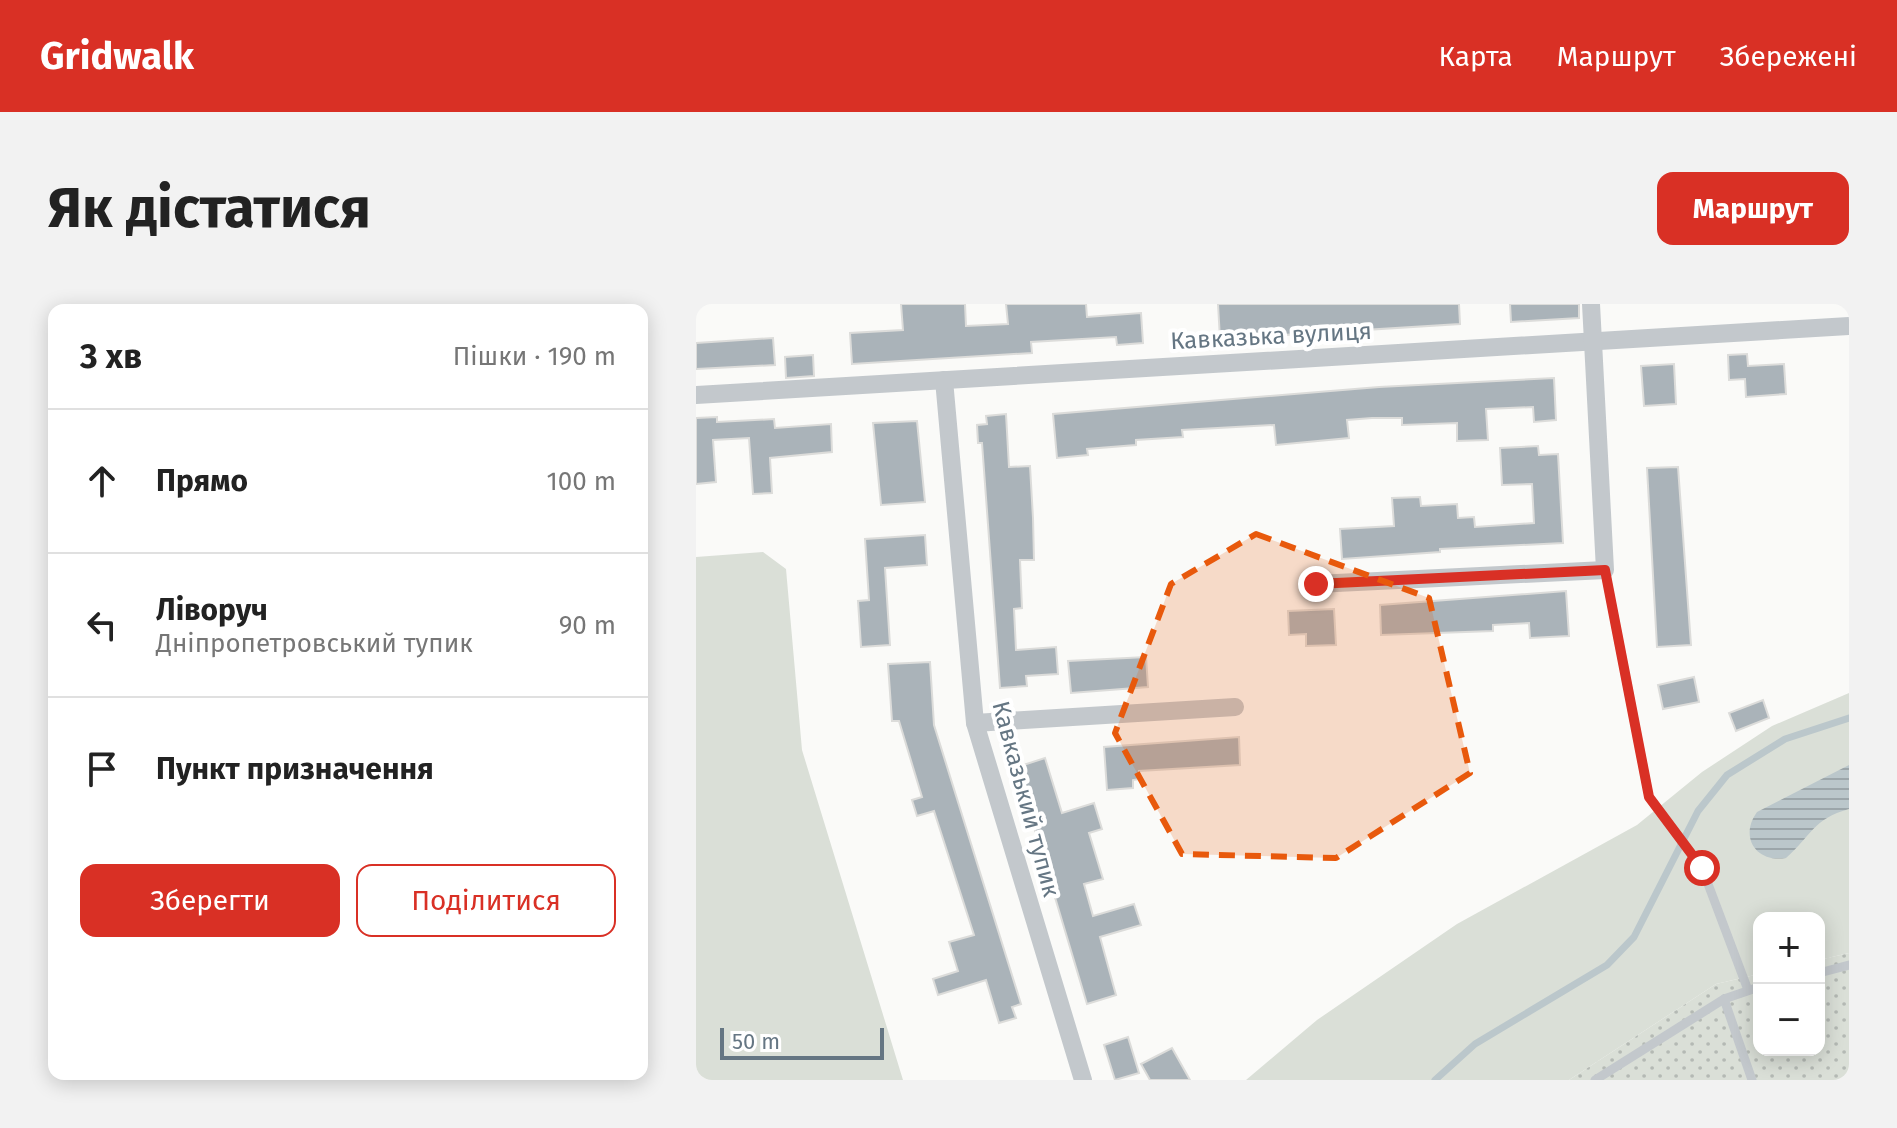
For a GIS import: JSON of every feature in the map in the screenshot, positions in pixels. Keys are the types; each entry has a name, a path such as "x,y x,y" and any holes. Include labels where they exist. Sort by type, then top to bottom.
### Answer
{"street":[{"path":"1316,584 1605,570 1591,304"},
{"name":"Кавказька вулиця","path":"696,395 1849,326"},
{"name":"Кавказький тупик","path":"944,380 975,723 1083,1080"},
{"path":"975,723 1235,707"}],"lane":[{"path":"1605,570 1649,797 1702,868 1748,990"},
{"path":"1825,971 1849,965"},
{"path":"1595,1080 1724,999 1753,989"},
{"path":"1724,999 1752,1080"}],"highlighted area":[{"path":"1256,534 1429,598 1470,773 1336,858 1182,854 1115,733 1171,584"}],"shaded area":[{"path":"763,552 786,569 802,750 903,1080 696,1080 696,557"},
{"path":"1849,693 1849,953 1825,959 1825,912 1753,912 1753,975 1716,984 1569,1080 1246,1080 1317,1020 1457,924 1637,825 1702,772 1772,726"},
{"path":"1849,765 1849,809 1820,823 1786,858 1759,852 1750,839 1752,821 1757,812"},
{"path":"1849,953 1849,1080 1569,1080 1716,984 1753,975 1753,1056 1825,1056 1825,959"}],"building":[{"path":"901,304 965,304 966,326 1008,324 1006,304 1086,304 1087,317 1141,313 1143,343 1117,345 1116,337 1031,342 1032,353 852,364 850,333 903,330"},
{"path":"1218,304 1459,304 1460,324 1220,339"},
{"path":"1510,304 1579,304 1579,318 1511,322"},
{"path":"773,338 775,365 696,369 696,343"},
{"path":"1747,354 1748,366 1784,364 1786,394 1746,397 1745,379 1729,380 1728,355"},
{"path":"813,355 814,376 786,378 785,357"},
{"path":"1674,364 1676,404 1644,406 1641,366"},
{"path":"1554,378 1556,420 1534,422 1533,407 1486,409 1488,440 1457,441 1457,423 1402,425 1402,418 1372,418 1347,420 1349,438 1276,445 1274,425 1182,430 1183,437 1136,440 1136,445 1087,449 1088,455 1057,458 1053,414 1379,387"},
{"path":"1006,414 1009,467 1030,466 1033,518 1034,560 1020,560 1022,608 1014,609 1016,650 1056,647 1058,674 1026,676 1027,686 1000,688 982,443 978,443 977,425 987,424 986,416"},
{"path":"717,417 717,422 774,419 775,428 831,424 832,452 770,458 772,493 753,494 749,438 713,440 716,482 696,484 696,418"},
{"path":"917,421 925,502 881,505 873,423"},
{"path":"1538,446 1539,455 1558,454 1563,543 1440,549 1440,552 1342,559 1340,529 1394,526 1392,498 1420,497 1421,506 1457,504 1458,518 1474,517 1475,527 1534,523 1532,484 1502,485 1500,448"},
{"path":"1678,467 1691,645 1657,647 1647,468"},
{"path":"925,535 927,565 885,568 890,645 861,647 858,601 869,600 865,539"},
{"path":"1566,591 1569,636 1530,638 1529,623 1493,625 1493,631 1381,635 1380,605"},
{"path":"1334,609 1336,645 1306,646 1306,634 1289,635 1288,611"},
{"path":"1146,657 1148,687 1071,693 1068,661"},
{"path":"930,662 934,725 1021,1004 1012,1007 1016,1018 999,1023 986,980 938,995 933,979 958,971 949,942 974,935 934,811 917,816 912,800 922,797 899,721 892,721 888,664"},
{"path":"1694,677 1699,702 1663,709 1658,685"},
{"path":"1763,700 1769,718 1736,731 1729,713"},
{"path":"1239,737 1240,765 1139,771 1140,779 1133,780 1133,788 1107,790 1104,747"},
{"path":"1045,758 1062,813 1094,803 1102,829 1089,833 1103,879 1084,884 1093,916 1134,904 1141,925 1100,937 1116,995 1087,1004 1024,794 1019,795 1011,769"},
{"path":"1128,1037 1139,1073 1115,1080 1104,1045"},
{"path":"1172,1048 1190,1080 1150,1080 1141,1064"}],"waterway":[{"path":"1435,1080 1475,1044 1607,965 1634,937 1698,811 1727,775 1785,739 1849,718"}],"route":[{"path":"1316,584 1605,570 1649,797 1702,868"}]}
